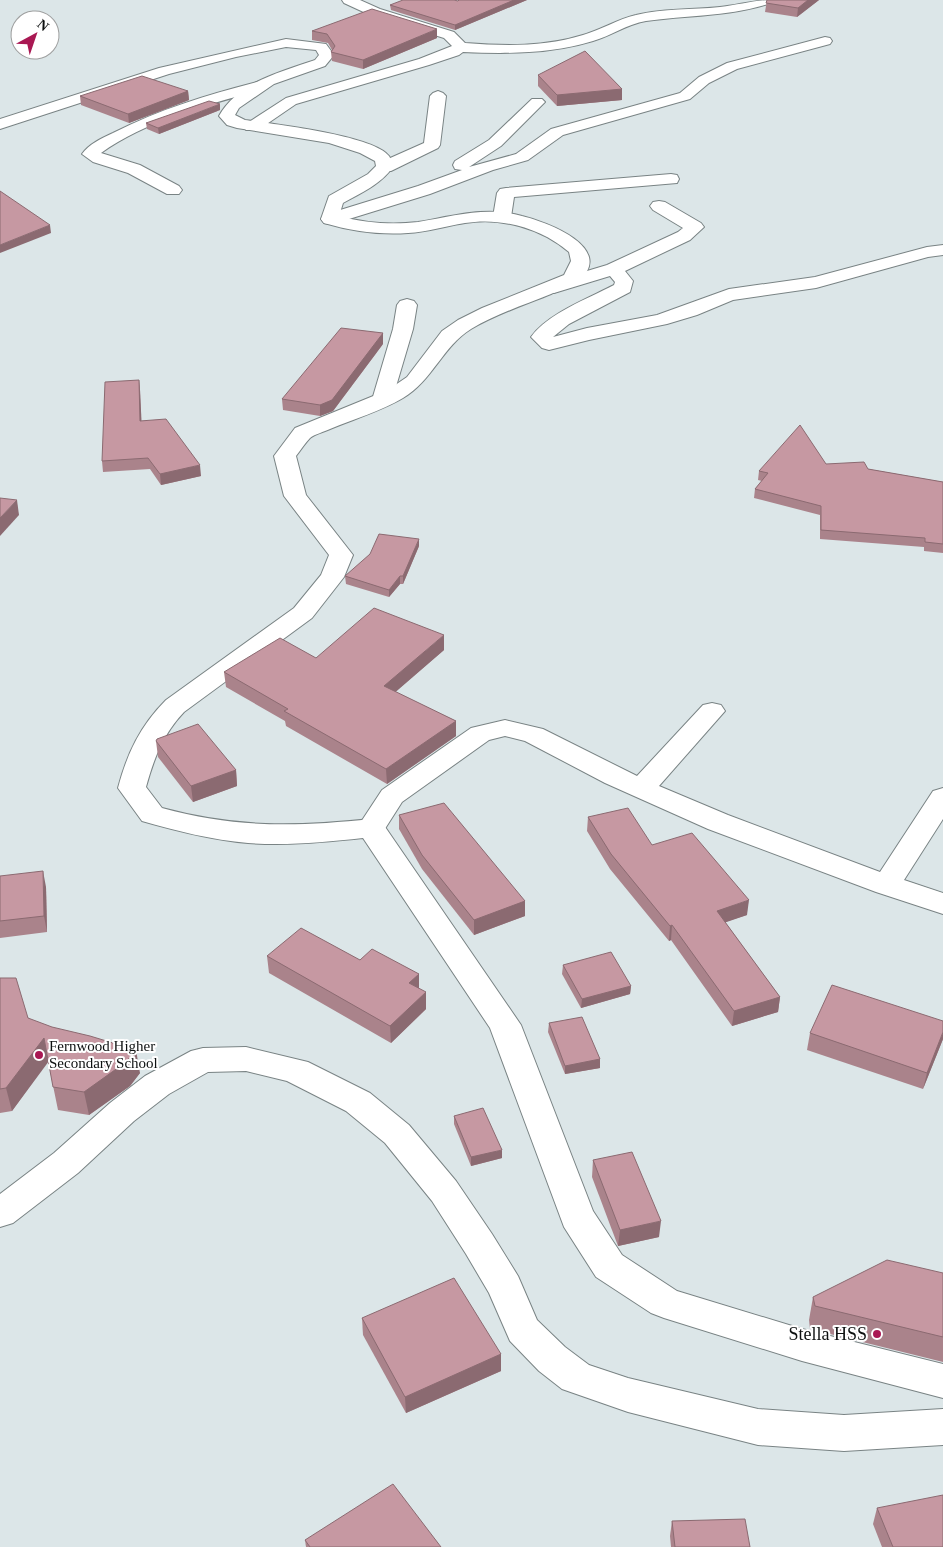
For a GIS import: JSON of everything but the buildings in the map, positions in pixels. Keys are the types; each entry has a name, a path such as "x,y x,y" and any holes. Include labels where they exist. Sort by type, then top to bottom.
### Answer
{"street":[{"path":"349,0 375,12 449,35 460,47"},
{"path":"252,126 291,101 424,62 454,52 460,47 509,49 559,45 607,32 630,20 646,17 724,12 752,6 766,0"},
{"path":"330,219 424,190 487,166 522,157 542,141 558,132 658,105 684,96 704,80 732,66 825,41"},
{"path":"0,124 164,71 269,46 305,44 321,48 327,55 320,63 281,76 261,86 232,105 227,116 233,122 297,132 353,144 382,158 384,167"},
{"path":"173,190 134,169 99,159 90,154 99,146 155,118 219,97 261,86"},
{"path":"330,219 336,200 374,178 384,167 432,145 438,96"},
{"path":"424,190 494,143 537,102"},
{"path":"502,216 506,193 671,179"},
{"path":"371,828 320,834 275,835 232,832 152,816 132,788 140,757 158,723 175,706 303,613 332,576 342,555 295,496 289,478 285,456 303,434 395,394 414,381 449,335 465,324 489,312 554,287 614,268 684,236 694,227 659,206"},
{"path":"330,219 342,223 374,228 430,226 480,216 502,216 519,220 550,230 575,247 581,258 580,268 571,279 554,287"},
{"path":"614,268 624,281 623,288 562,320 541,337 549,344 587,334 660,320 729,295 816,282 927,252 943,250"},
{"path":"382,400 403,329 407,305"},
{"path":"642,788 712,711"},
{"path":"371,828 392,796 480,734 505,728 534,735 642,788 718,822 886,885 943,904"},
{"path":"886,885 943,797"},
{"path":"371,828 505,1025 577,1217 609,1266 664,1302 698,1314 802,1345 943,1381"},
{"path":"0,1213 66,1163 156,1084 204,1060 246,1059 296,1071 358,1102 397,1134 444,1191 479,1244 505,1287 523,1330 552,1359 576,1377 628,1395 758,1427 844,1433 943,1427"}],"place":[{"name":"Fernwood Higher Secondary School","path":"39,1055"},
{"name":"Stella HSS","path":"877,1334"}]}
